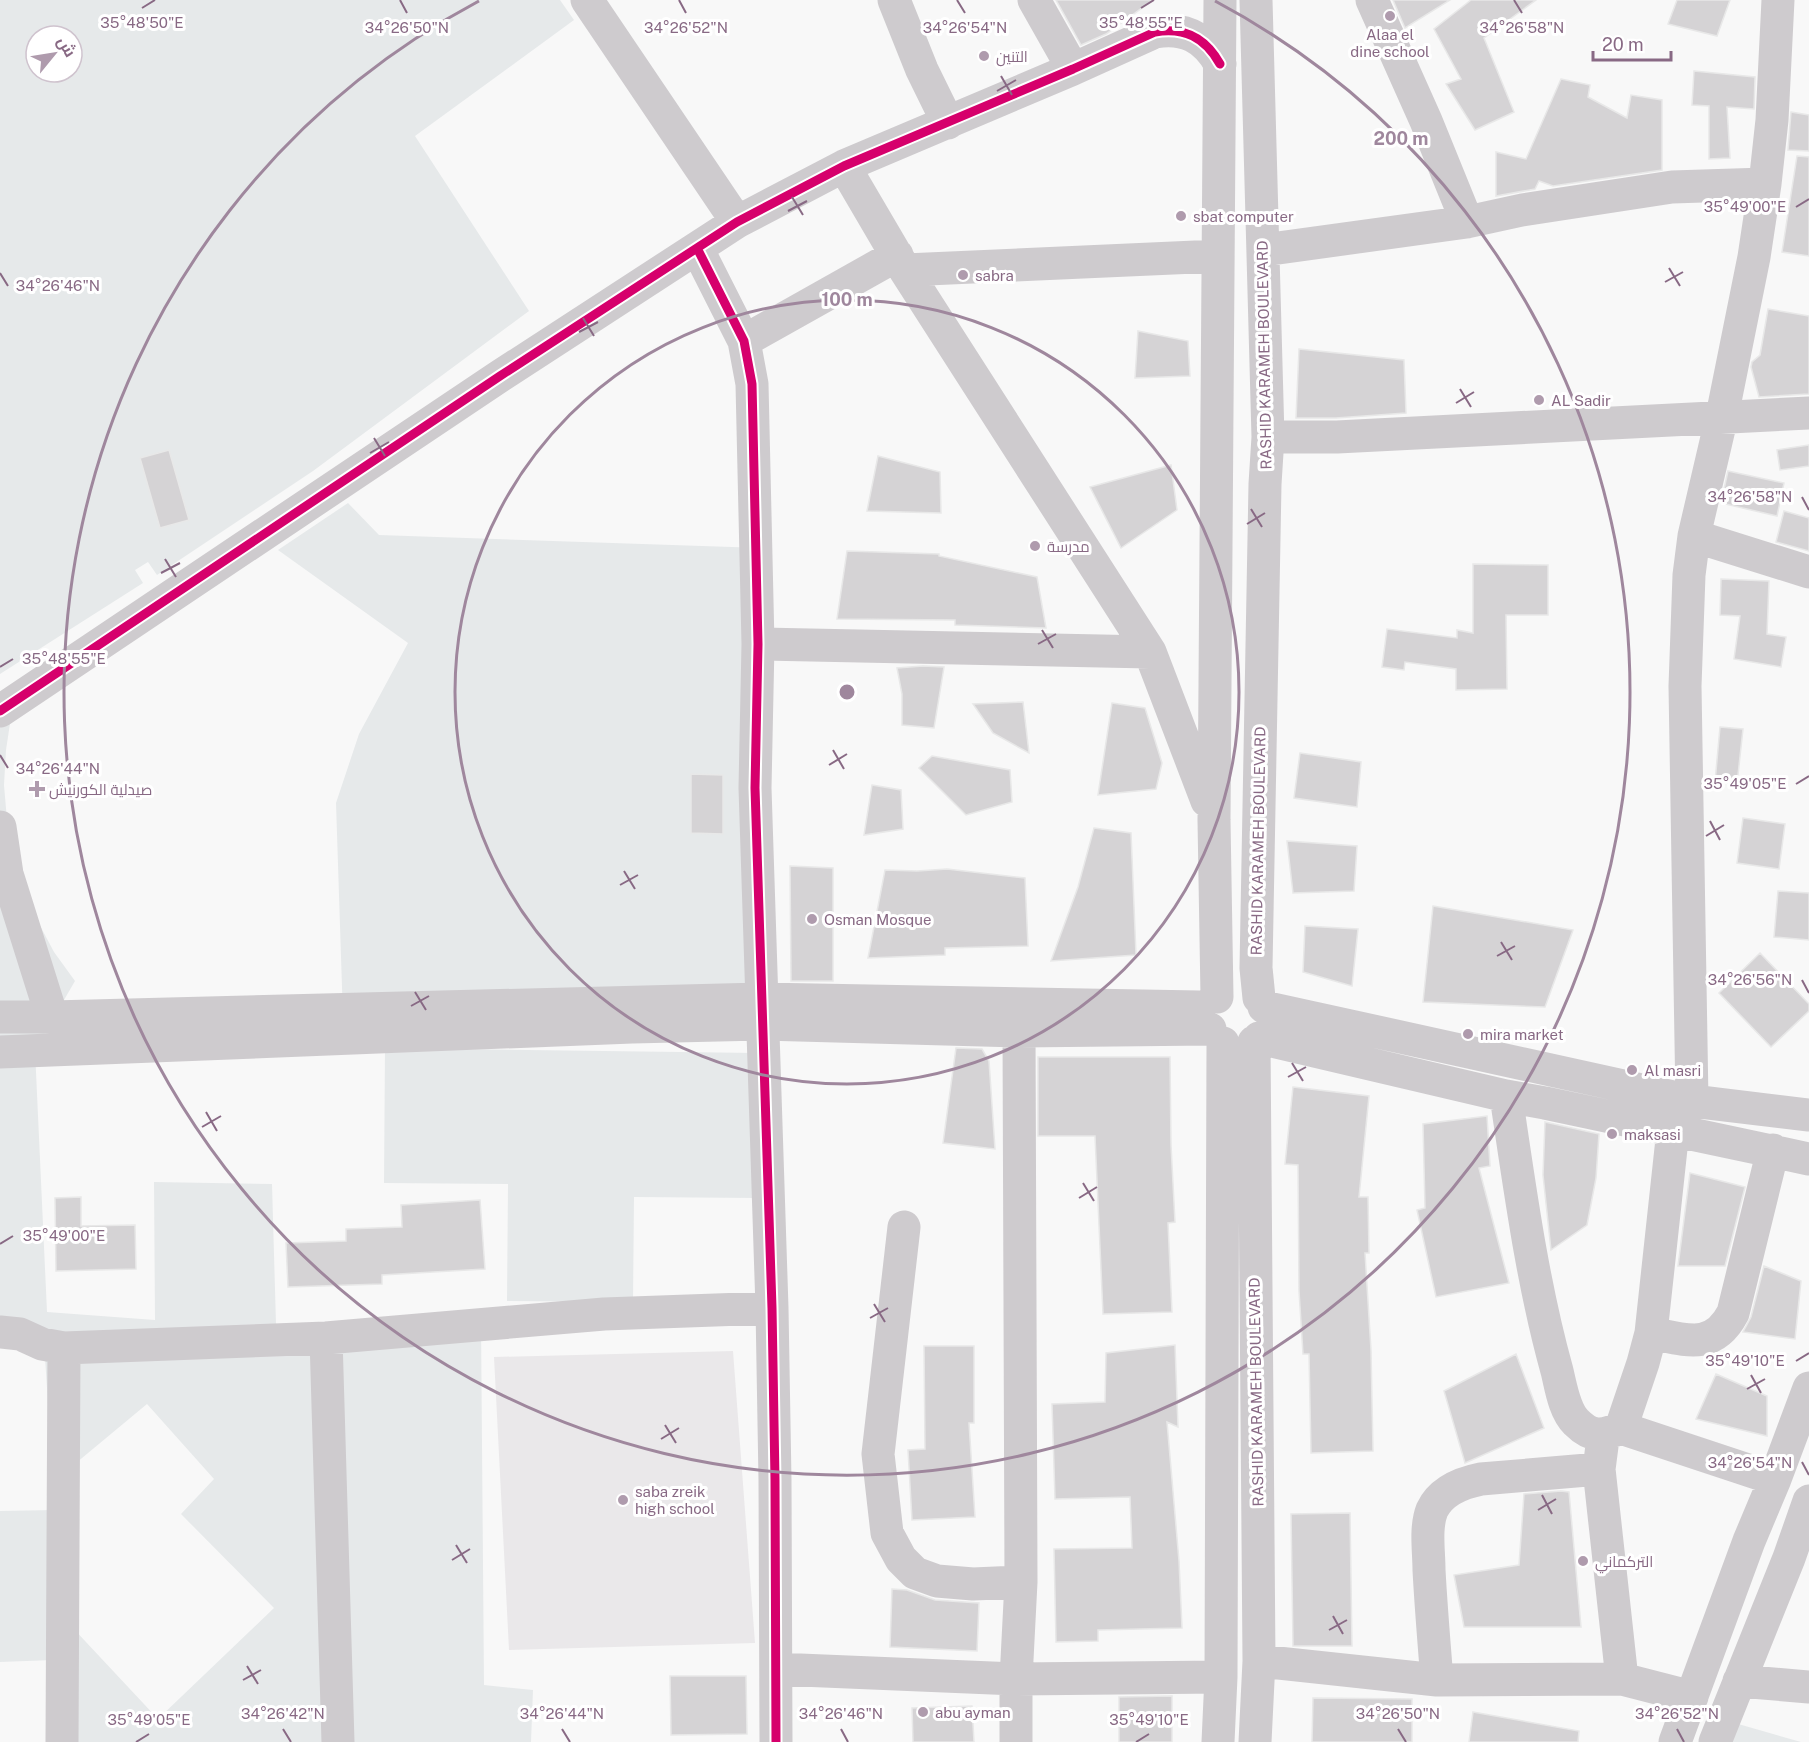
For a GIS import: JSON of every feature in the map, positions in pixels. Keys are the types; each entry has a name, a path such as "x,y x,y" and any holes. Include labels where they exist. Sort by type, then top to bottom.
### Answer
{"street":[{"path":"894,0 922,70 948,123"},
{"path":"1034,0 1072,69"},
{"name":"RASHID KARAMEH BOULEVARD","path":"1220,0 1214,820 1237,1020 1259,1661 1255,1742"},
{"name":"RASHID KARAMEH BOULEVARD","path":"1218,1742 1237,1020 1256,957 1268,437 1256,0"},
{"path":"1372,0 1426,121 1467,222"},
{"path":"1692,1101 1685,686 1689,575 1694,536 1722,416 1754,257 1772,120 1778,0"},
{"path":"590,1 737,222"},
{"path":"0,711 490,382 737,222 844,166 1155,32 1168,29 1193,35 1205,42 1220,64"},
{"path":"844,166 901,263 1150,652 1214,820"},
{"path":"1263,250 1467,222 1522,210 1672,187 1765,184"},
{"path":"697,248 744,341 752,384 758,644 755,788 772,1308 776,1742"},
{"path":"744,341 901,263 1218,256"},
{"path":"1268,437 1337,437 1809,413"},
{"path":"1694,536 1809,572"},
{"path":"758,644 1150,652"},
{"path":"0,827 7,874 51,1017"},
{"path":"0,1017 762,1011 1237,1020 1692,1101 1809,1115"},
{"path":"0,1052 632,1026 762,1011 1019,1031 1237,1020 1506,1096 1809,1159"},
{"path":"1016,1742 1016,1679 1021,1582 1019,1031"},
{"path":"1506,1096 1537,1293 1565,1402 1574,1421 1586,1431 1612,1432 1776,1479"},
{"path":"1622,1679 1599,1469 1612,1432 1643,1363 1651,1332 1673,1130"},
{"path":"1651,1332 1698,1341 1714,1336 1728,1323 1733,1312 1773,1150"},
{"path":"904,1227 878,1454 887,1533 901,1559 915,1573 937,1581 973,1584 1021,1582"},
{"path":"0,1332 20,1334 42,1344 64,1348 326,1338 604,1314 772,1308"},
{"path":"326,1338 338,1742"},
{"path":"62,1742 64,1348"},
{"path":"1675,1742 1749,1541 1776,1479 1809,1388"},
{"path":"1437,1680 1428,1526 1437,1503 1452,1488 1464,1482 1516,1475 1599,1469"},
{"path":"1715,1742 1789,1558 1809,1501"},
{"path":"1259,1661 1437,1680 1622,1679 1692,1697"},
{"path":"776,1669 1016,1679 1221,1677"},
{"path":"1739,1682 1809,1687"}],"shaded area":[{"path":"0,0 560,0 574,20 415,136 529,311 313,471 157,575 148,562 135,570 143,583 0,674"},
{"path":"348,503 379,535 762,548 768,1020 343,1018 336,803 359,734 408,643 278,550"},
{"path":"11,717 4,785 7,820 37,920 54,952 75,981 35,1050 47,1312 155,1320 154,1182 272,1184 276,1324 481,1322 484,1685 533,1690 531,1742 53,1742 53,1660 0,1662 0,1511 55,1510 43,1327 0,1325 0,723","holes":["147,1404 214,1479 181,1514 274,1608 158,1719 71,1626 70,1468"]},
{"path":"385,1048 757,1053 756,1198 634,1197 633,1302 507,1301 508,1184 384,1183"},
{"name":"saba zreik high school","path":"733,1351 755,1643 509,1650 494,1357"},
{"path":"1714,1717 1801,1742 1707,1742"}],"building":[{"path":"1056,0 1153,0 1106,34 1081,45"},
{"path":"1393,0 1450,0 1405,28"},
{"path":"1471,0 1536,0 1484,38 1514,112 1475,130 1446,84 1461,79 1434,29"},
{"path":"1677,0 1730,0 1717,36 1668,24"},
{"path":"1694,71 1755,77 1754,109 1727,107 1730,158 1709,159 1709,106 1692,105"},
{"path":"1561,79 1590,85 1588,97 1627,118 1631,95 1662,100 1662,170 1553,186 1539,181 1535,189 1496,196 1496,152 1526,159"},
{"path":"1791,112 1809,115 1809,151 1788,150"},
{"path":"1797,156 1809,157 1809,256 1782,252"},
{"path":"1768,309 1809,316 1809,394 1759,397 1751,367 1752,362 1760,355"},
{"path":"1138,331 1188,341 1190,376 1135,378"},
{"path":"1299,349 1404,360 1406,413 1336,418 1296,418"},
{"path":"1809,445 1809,466 1780,470 1777,450"},
{"path":"169,450 189,520 160,528 140,458"},
{"path":"878,456 940,472 941,513 867,511"},
{"path":"1171,465 1177,510 1121,548 1090,487"},
{"path":"1728,471 1784,483 1777,516 1721,503"},
{"path":"1784,511 1809,518 1809,551 1776,542"},
{"path":"847,551 939,554 939,556 1037,577 1046,628 955,625 955,620 837,619"},
{"path":"1473,564 1548,565 1548,615 1506,615 1507,689 1456,690 1456,669 1405,662 1404,670 1382,667 1387,629 1457,638 1457,630 1473,633"},
{"path":"1721,579 1769,581 1767,634 1786,637 1781,667 1734,659 1740,616 1720,615"},
{"path":"944,667 934,728 902,725 902,694 897,668"},
{"path":"1023,702 1029,753 993,733 973,704"},
{"path":"1112,703 1145,708 1162,763 1156,789 1098,795"},
{"path":"1720,727 1743,729 1737,784 1715,782"},
{"path":"1300,753 1361,762 1357,807 1294,798"},
{"path":"932,756 1010,770 1012,802 966,815 919,768"},
{"path":"691,774 723,775 723,834 691,833"},
{"path":"872,785 901,790 903,829 864,835"},
{"path":"1743,818 1785,824 1779,869 1737,863"},
{"path":"1094,828 1131,833 1136,955 1051,961 1078,887"},
{"path":"1287,841 1357,846 1354,891 1293,893"},
{"name":"Osman Mosque","path":"790,866 833,868 833,981 791,981"},
{"path":"947,869 1025,878 1028,946 945,948 945,955 868,958 885,870"},
{"path":"1778,891 1809,893 1809,940 1774,937"},
{"path":"1433,906 1573,930 1545,1007 1423,1002"},
{"path":"1305,926 1358,929 1352,986 1303,972"},
{"path":"1760,953 1809,1004 1809,1011 1771,1047 1719,993"},
{"path":"956,1048 982,1049 989,1061 995,1149 943,1143"},
{"path":"1038,1057 1170,1057 1175,1222 1168,1223 1172,1312 1103,1314 1095,1136 1038,1136"},
{"path":"1293,1087 1369,1096 1359,1197 1368,1197 1369,1253 1365,1253 1371,1350 1373,1451 1311,1453 1309,1354 1303,1354 1299,1291 1298,1165 1285,1164"},
{"path":"1487,1116 1490,1166 1479,1168 1509,1283 1436,1297 1417,1210 1425,1208 1423,1124"},
{"path":"1545,1122 1599,1134 1596,1178 1587,1225 1551,1250 1543,1175"},
{"path":"1690,1173 1745,1187 1725,1266 1678,1266"},
{"path":"81,1197 81,1226 135,1225 136,1269 56,1271 55,1198"},
{"path":"480,1200 485,1269 382,1275 382,1284 288,1287 286,1243 346,1241 346,1229 402,1227 401,1205"},
{"path":"1764,1266 1801,1281 1795,1339 1743,1332 1751,1317"},
{"path":"1175,1345 1178,1427 1167,1422 1179,1561 1182,1628 1098,1630 1098,1641 1056,1642 1054,1549 1132,1548 1130,1497 1055,1499 1052,1404 1105,1402 1106,1353"},
{"path":"924,1346 974,1346 974,1423 969,1423 975,1517 912,1520 908,1450 925,1449"},
{"path":"1516,1354 1544,1428 1465,1463 1444,1391"},
{"path":"1716,1374 1767,1396 1767,1436 1696,1419"},
{"path":"1569,1492 1581,1627 1464,1627 1454,1575 1519,1565 1524,1494"},
{"path":"1350,1513 1352,1646 1293,1646 1291,1514"},
{"path":"892,1589 907,1590 935,1600 979,1603 977,1651 890,1647"},
{"path":"670,1676 746,1676 747,1734 671,1735"},
{"path":"1172,1696 1172,1742 1119,1742 1119,1697"},
{"path":"1313,1698 1412,1699 1412,1742 1312,1742"},
{"path":"972,1706 974,1742 913,1742 912,1708"},
{"path":"1473,1712 1579,1731 1578,1742 1469,1742"}],"cycle path":[{"path":"0,711 500,376 737,222 844,166 1155,32 1175,31 1193,36 1208,47 1220,64"},
{"path":"697,248 744,341 752,384 758,644 755,788 772,1308 776,1742"}],"place":[{"name":"Alaa el dine school","path":"1390,16"},
{"name":"التنين","path":"984,56"},
{"name":"sbat computer","path":"1181,216"},
{"name":"sabra","path":"963,275"},
{"name":"AL Sadir","path":"1539,400"},
{"name":"مدرسة","path":"1035,546"},
{"name":"صيدلية الكورنيش","path":"37,789"},
{"name":"Osman Mosque","path":"812,919"},
{"name":"mira market","path":"1468,1034"},
{"name":"Al masri","path":"1632,1070"},
{"name":"maksasi","path":"1612,1134"},
{"name":"saba zreik high school","path":"623,1500"},
{"name":"التركماني","path":"1583,1561"},
{"name":"abu ayman","path":"923,1712"}]}
